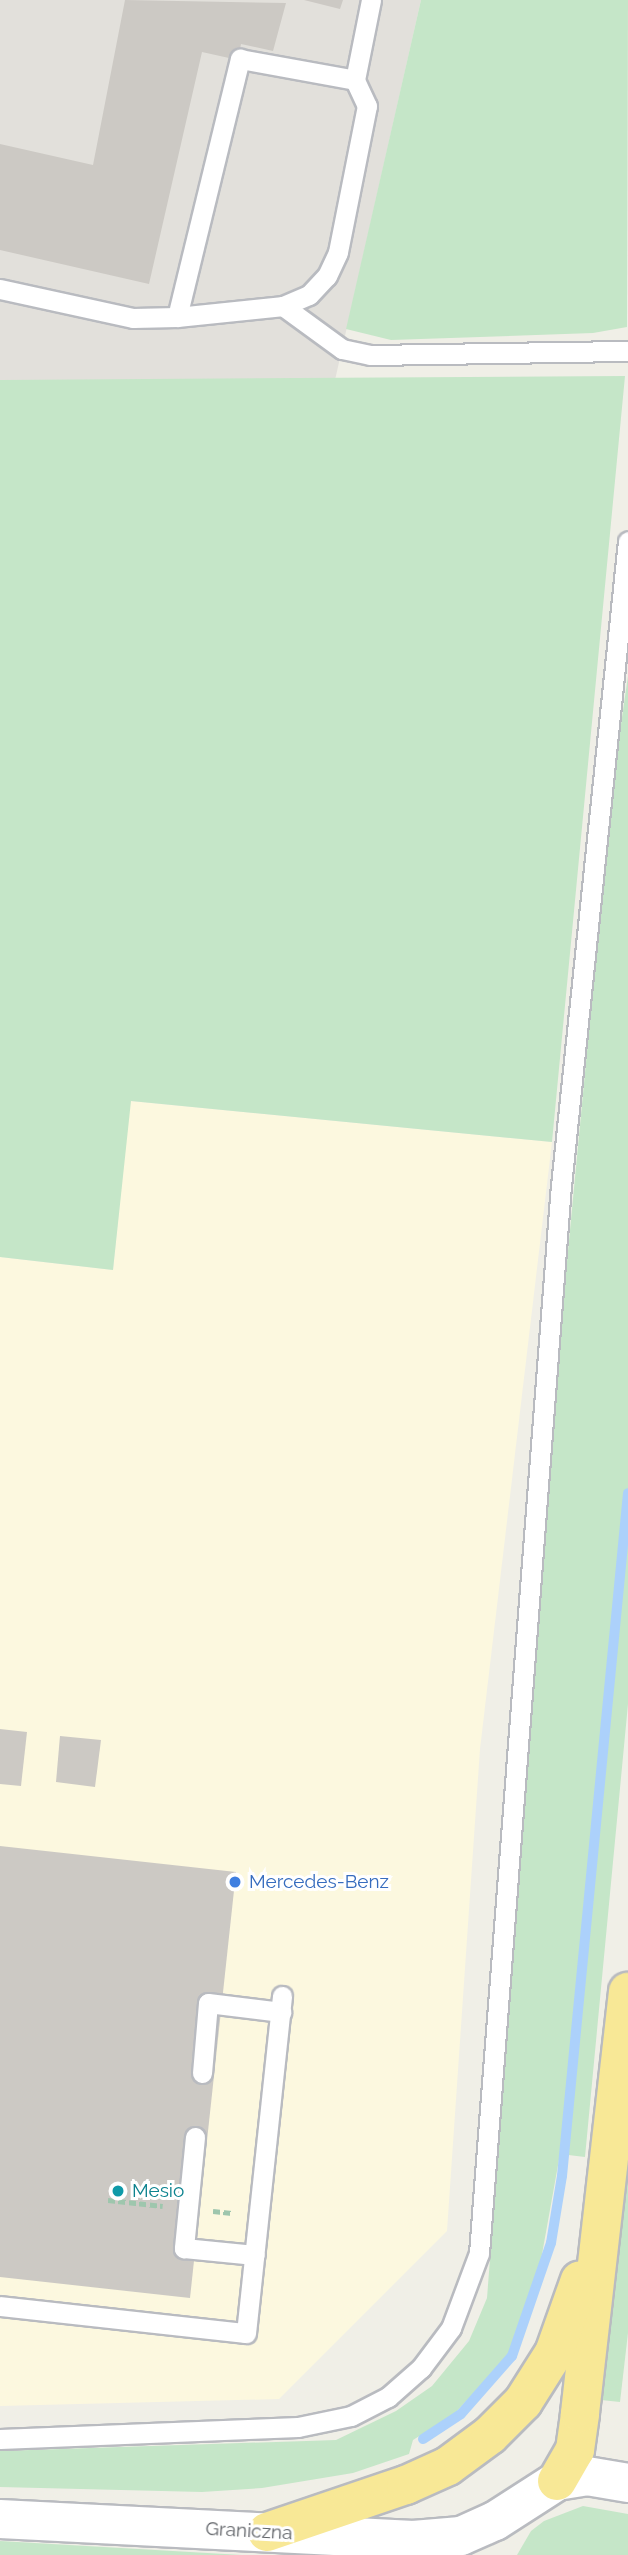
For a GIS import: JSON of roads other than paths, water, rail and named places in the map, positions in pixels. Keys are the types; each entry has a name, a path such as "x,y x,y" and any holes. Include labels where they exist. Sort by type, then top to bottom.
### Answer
{"highway":[{"path":"557,2481 575,2450 628,1992"},
{"path":"267,2532 406,2485 448,2466 490,2435 523,2402 554,2353 601,2218"}],"main road":[{"path":"557,2481 587,2476 628,2483"},
{"name":"Graniczna","path":"0,2519 413,2540 461,2536 488,2538 557,2481"}],"lane":[{"path":"0,289 132,318 177,317 283,306 309,295 327,276 338,252 367,106 355,80 372,0"},
{"path":"177,317 240,59 355,80"},
{"path":"283,306 342,349 370,355 628,351"},
{"path":"0,2439 298,2427 351,2416 388,2397 421,2368 452,2328 479,2253 560,1200 628,541"},
{"path":"0,2306 246,2333 281,2004 208,2003 202,2073"},
{"path":"195,2137 184,2248 255,2255"}],"waterway":[{"path":"423,2439 461,2414 512,2356 551,2243 562,2176 628,1493"}],"place":[{"name":"Mercedes-Benz","path":"235,1882"},
{"name":"Mesio","path":"118,2191"}]}
